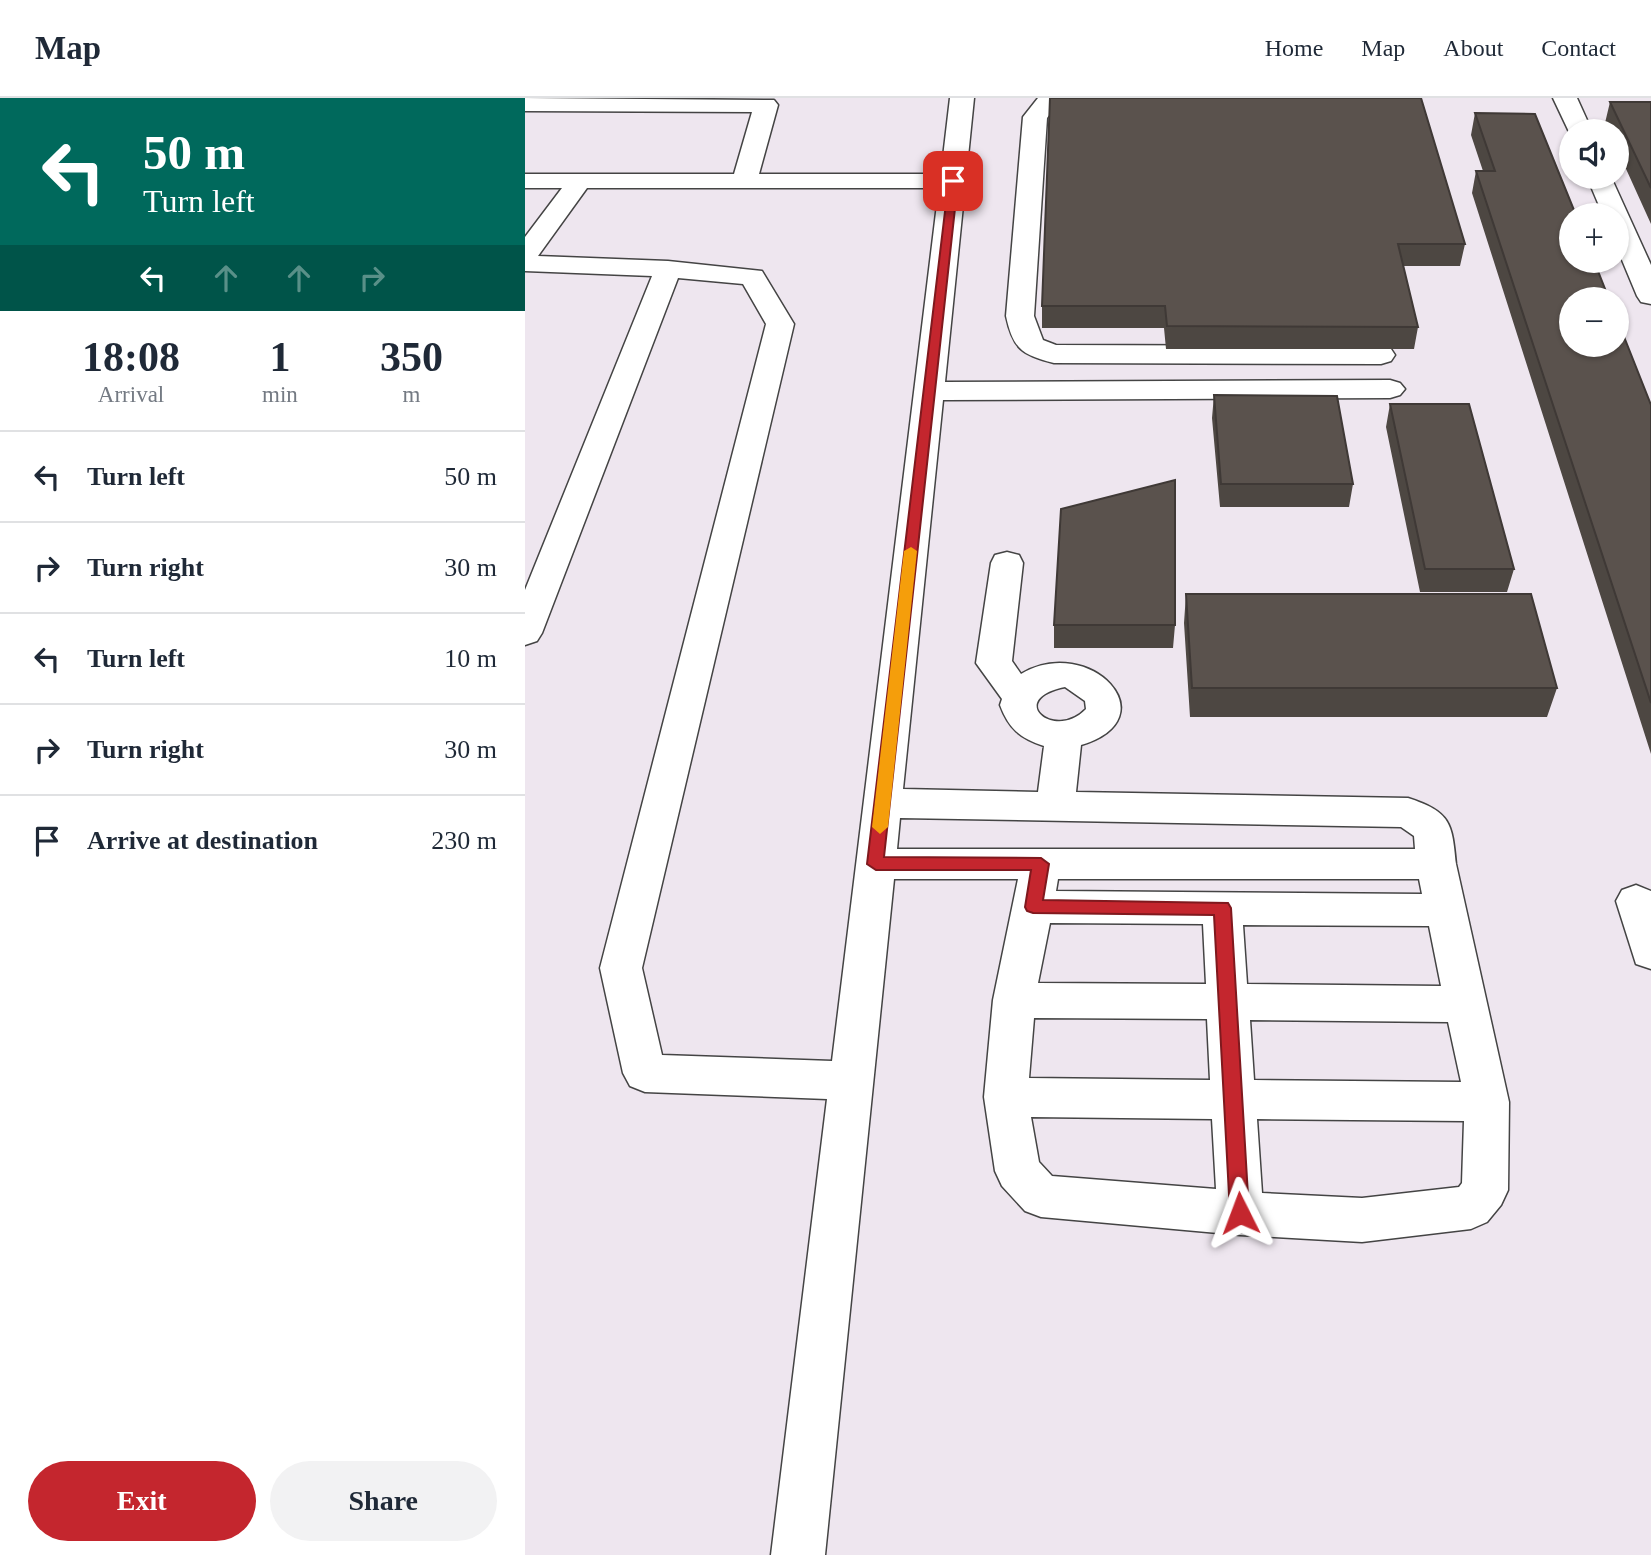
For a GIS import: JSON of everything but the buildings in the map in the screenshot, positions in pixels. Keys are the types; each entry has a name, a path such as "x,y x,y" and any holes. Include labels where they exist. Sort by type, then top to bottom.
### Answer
{"street":[{"path":"798,1555 962,98"},
{"path":"1050,98 1035,117 1020,316 1025,340 1034,348 1053,354 1381,355"},
{"path":"1566,98 1575,119"},
{"path":"525,104 767,105 744,181"},
{"path":"525,181 953,181"},
{"path":"525,255 580,181"},
{"path":"1629,246 1651,296"},
{"path":"525,262 668,269 752,278 779,324 621,968 645,1073 851,1080"},
{"path":"525,633 668,269"},
{"path":"929,391 1390,389"},
{"path":"1007,563 994,663 1019,696"},
{"path":"1068,674 1087,680 1099,691 1104,706 1098,720 1084,731 1064,736 1043,734 1026,724 1017,710 1019,696 1030,683 1048,676 1068,674"},
{"path":"1055,808 1064,736"},
{"path":"882,803 1408,813 1433,829 1436,864 1487,1101 1485,1190 1471,1207 1362,1220 1240,1213 1041,1196 1019,1171 1006,1097 1014,1000 1041,864"},
{"path":"876,864 1436,864"},
{"path":"1636,901 1651,952"},
{"path":"1033,907 1446,910"},
{"path":"1222,908 1240,1213"},
{"path":"1014,1000 1466,1004"},
{"path":"1006,1097 1487,1101"}],"shaded area":[{"path":"525,98 1651,98 1651,1555 525,1555"}],"slow traffic":[{"path":"880,827 911,551"}],"route":[{"path":"953,181 876,864 1041,864 1033,907 1222,908 1240,1213"}]}
